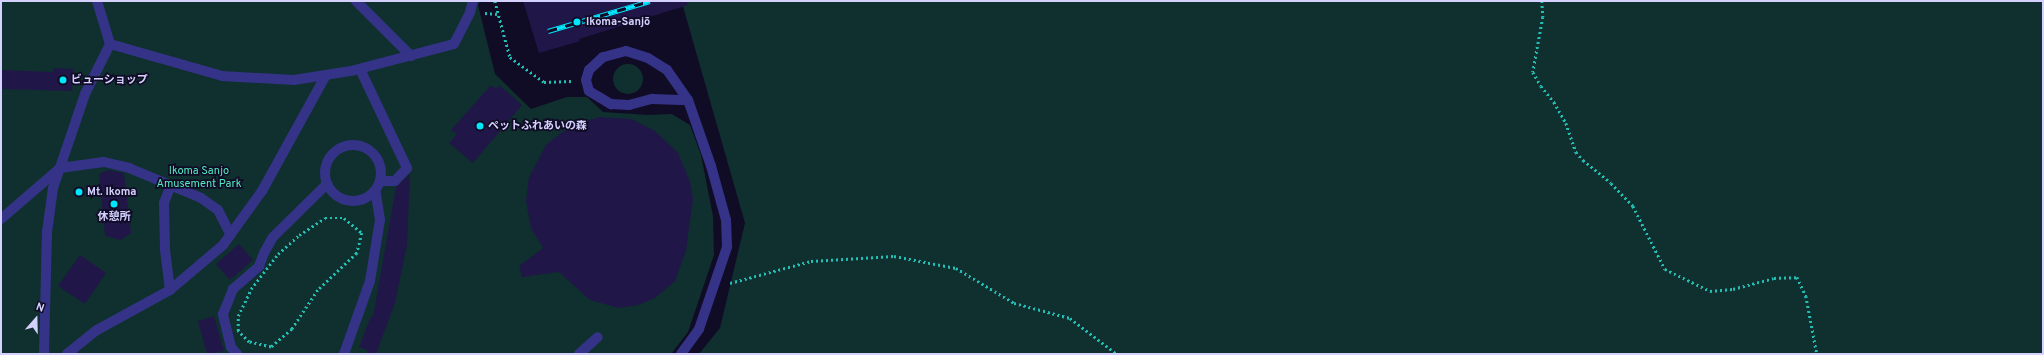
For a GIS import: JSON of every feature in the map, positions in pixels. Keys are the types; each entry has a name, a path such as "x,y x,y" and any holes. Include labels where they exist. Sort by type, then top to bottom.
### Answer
{"street":[{"path":"44,354 47,232 53,188 85,94 110,44 97,1"},
{"path":"356,1 411,56"},
{"path":"110,44 222,76 294,80 326,76 360,69 454,44 470,12 473,1"},
{"path":"681,354 699,329 715,287 727,247 726,220 712,166 688,100 667,70 648,58 626,51 603,57 589,70 586,80 589,91 611,104 629,106 652,99 688,100"},
{"path":"360,69 407,168 395,181 380,181"},
{"path":"67,354 97,330 170,290 223,245 262,191 326,76"},
{"path":"346,146 361,147 373,154 378,162 381,171 380,181 375,190 362,200 345,200 331,191 327,184 325,174 326,165 331,156 346,146"},
{"path":"1,220 60,168 104,162 129,168 201,198 218,210 230,235"},
{"path":"237,354 231,347 223,314 232,288 259,266 273,237 327,184"},
{"path":"170,290 165,250 164,203 171,185"},
{"path":"344,354 370,281 380,220 375,190"},
{"path":"579,354 598,337"}],"path":[{"path":"495,1 510,57 544,82 586,80"},
{"path":"1542,1 1543,17 1533,72 1541,86 1554,102 1566,123 1576,152 1634,206 1665,269 1710,291 1733,289 1774,278 1797,277 1806,296 1817,354"},
{"path":"325,218 344,218 362,233 357,253 318,290 292,329 271,347 249,342 238,331 238,316 251,288 278,254 299,235 325,218"},
{"path":"715,287 811,261 894,256 956,268 1014,303 1070,318 1117,354"}],"green space":[{"name":"Ikoma Sanjo Amusement Park","path":"1,1 480,1 478,5 495,74 531,109 567,97 587,97 603,112 648,115 672,114 690,125 701,155 713,216 714,255 688,332 671,354 1,354"},
{"path":"688,1 2043,1 2043,354 699,354 720,328 745,223 682,3"},
{"path":"628,64 638,69 643,79 638,89 628,94 618,89 613,79 618,69"}],"building":[{"path":"523,1 687,1 688,5 539,53"},
{"path":"53,68 73,69 72,91 1,89 1,70 53,72"},
{"name":"ペットふれあいの森","path":"491,85 496,89 499,85 522,105 473,163 449,143 457,134 451,130"},
{"path":"600,117 631,119 655,131 678,153 690,181 693,199 686,251 675,281 655,298 638,305 619,308 590,300 559,272 522,277 519,266 543,248 531,228 526,201 529,177 546,145 571,125"},
{"name":"休憩所","path":"108,170 124,173 131,233 121,240 105,236 99,174"},
{"path":"410,174 407,245 395,303 376,354 367,354 367,350 359,347 371,316 373,317 396,187"},
{"path":"239,244 253,260 230,280 216,264"},
{"path":"80,255 106,273 85,304 58,286"},
{"path":"214,316 224,351 207,354 198,321"}],"railway":[{"path":"548,31 650,1"}],"place":[{"name":"Ikoma-Sanjō","path":"577,22"},
{"name":"ビューショップ","path":"63,80"},
{"name":"ペットふれあいの森","path":"480,126"},
{"name":"Mt. Ikoma","path":"79,192"},
{"name":"休憩所","path":"114,204"}]}
